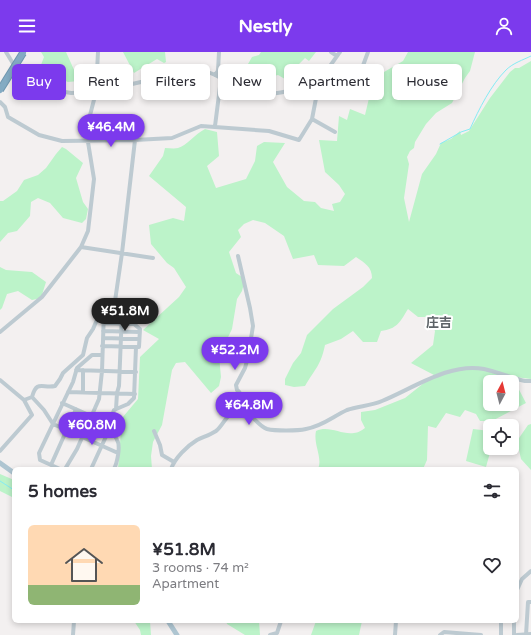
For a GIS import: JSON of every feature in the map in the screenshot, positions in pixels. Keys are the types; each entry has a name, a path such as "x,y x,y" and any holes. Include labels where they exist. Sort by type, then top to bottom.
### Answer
{"highway":[{"path":"0,90 23,53"}],"main road":[{"path":"0,463 12,472"},
{"path":"169,623 178,635"}],"street":[{"path":"6,52 23,78 31,85 74,93"},
{"path":"97,64 98,52"},
{"path":"215,75 218,71 219,52"},
{"path":"331,52 339,54 331,64"},
{"path":"364,64 368,52"},
{"path":"133,83 188,70 200,70 218,77"},
{"path":"0,332 38,302 81,247 88,231 94,186 88,140 88,123 94,100"},
{"path":"215,126 218,100"},
{"path":"0,102 5,107 8,117 39,135 62,141 172,138 201,126 269,131 299,140 312,119 316,100"},
{"path":"312,119 335,132"},
{"path":"24,400 32,397 35,389 39,386 55,386 65,370 83,355 87,338 104,310 109,304 115,301 135,140"},
{"path":"81,247 153,258"},
{"path":"238,256 253,326 245,368 236,386 242,397 238,410"},
{"path":"66,467 83,437 100,393 104,310"},
{"path":"116,409 120,371 122,312"},
{"path":"102,346 139,348 140,339 140,329 134,324 103,323"},
{"path":"103,331 140,332"},
{"path":"103,338 140,339"},
{"path":"92,467 109,430 112,414 116,409 130,402 134,398 136,347"},
{"path":"56,467 40,460 38,453 73,382 76,370 92,355 102,355"},
{"path":"172,467 174,462 194,442 216,431 232,412 238,410 249,414 266,428 305,429 320,426 348,410 380,402 434,377 454,371 484,369 525,382 531,381"},
{"path":"76,370 136,372"},
{"path":"83,370 83,392"},
{"path":"0,380 24,400 32,415 0,451"},
{"path":"68,392 135,394"},
{"path":"32,397 44,410 53,424 118,453"},
{"path":"62,403 109,424"},
{"path":"51,465 76,409"},
{"path":"109,430 117,440 118,453 115,467"},
{"path":"154,431 160,445 162,455 174,462"},
{"path":"519,586 522,579 531,571"},
{"path":"526,634 529,617 528,602 531,602"},
{"path":"73,635 74,623"},
{"path":"270,635 276,633 280,623"},
{"path":"395,635 396,623"},
{"path":"501,623 501,635"},
{"path":"514,623 514,635"},
{"path":"440,635 444,632 481,635"},
{"path":"517,635 531,634"}],"green space":[{"path":"41,52 66,52 74,70 74,81 66,81 66,64 41,64 44,57"},
{"path":"123,52 165,52 166,62 164,63 157,59 149,64 141,64 141,69 134,73 133,64 129,64"},
{"path":"261,52 316,52 309,61 305,58 299,64 284,64 284,78 276,75 276,64 248,64 252,57 259,55"},
{"path":"408,52 475,52 470,71 462,84 462,64 398,64 403,61"},
{"path":"531,61 531,379 519,378 519,375 483,375 483,411 511,411 496,419 483,419 483,421 480,421 476,414 465,410 460,417 446,413 436,428 428,426 427,460 424,467 318,467 319,460 315,436 316,431 326,429 344,433 358,432 365,428 361,420 361,412 375,410 405,398 434,375 411,363 433,345 435,331 429,320 425,317 418,317 408,309 398,324 391,329 381,331 377,342 363,342 353,331 341,339 325,345 320,362 305,386 294,387 285,385 285,379 293,363 301,353 307,335 333,309 363,287 372,278 372,274 367,266 356,257 344,266 318,265 314,255 293,259 284,236 265,223 253,220 244,224 238,230 241,237 229,252 236,273 245,279 242,291 237,299 232,329 219,356 221,377 219,386 211,393 185,362 176,363 172,370 162,425 153,442 151,456 152,467 118,467 122,418 138,399 140,357 159,339 143,330 179,297 186,287 174,268 167,263 151,244 149,225 173,218 184,221 186,207 149,176 163,156 165,148 181,147 205,129 217,132 219,156 207,166 216,188 246,179 255,161 257,146 264,142 285,143 273,162 287,187 304,201 315,202 321,208 334,211 332,204 340,202 345,194 339,185 325,172 319,140 337,141 339,116 347,120 350,109 365,115 369,100 384,100 384,72 392,67 392,100 454,100 452,103 436,113 426,124 415,142 414,148 410,151 407,157 409,164 404,198 409,222 422,174 436,154 441,143 451,139 460,131 461,135 469,131 490,98 510,72 515,68 519,68"},
{"path":"62,147 83,163 76,178 83,202 88,209 86,219 82,223 63,218 50,203 38,198 31,202 30,216 17,231 8,233 0,242 0,201 3,201 17,191 24,180 38,175 46,168"},
{"path":"0,267 6,270 32,272 46,282 41,298 32,300 18,291 7,294 0,310"},
{"path":"519,390 526,403 519,407"},
{"path":"531,424 531,470 521,459 519,450 519,438 528,425"},
{"path":"473,429 483,430 483,455 489,455 486,467 466,461"},
{"path":"0,474 12,479 12,497 0,491"},
{"path":"135,623 150,623 151,635 141,635 140,630"},
{"path":"259,623 260,635 245,635 227,624"},
{"path":"315,623 362,623 359,635 311,635"}],"waterway":[{"path":"440,144 461,132 470,129 477,113 495,83 512,65 531,56"},
{"path":"0,481 12,489"}],"district":[{"name":"庄吉","path":"439,323"}]}
